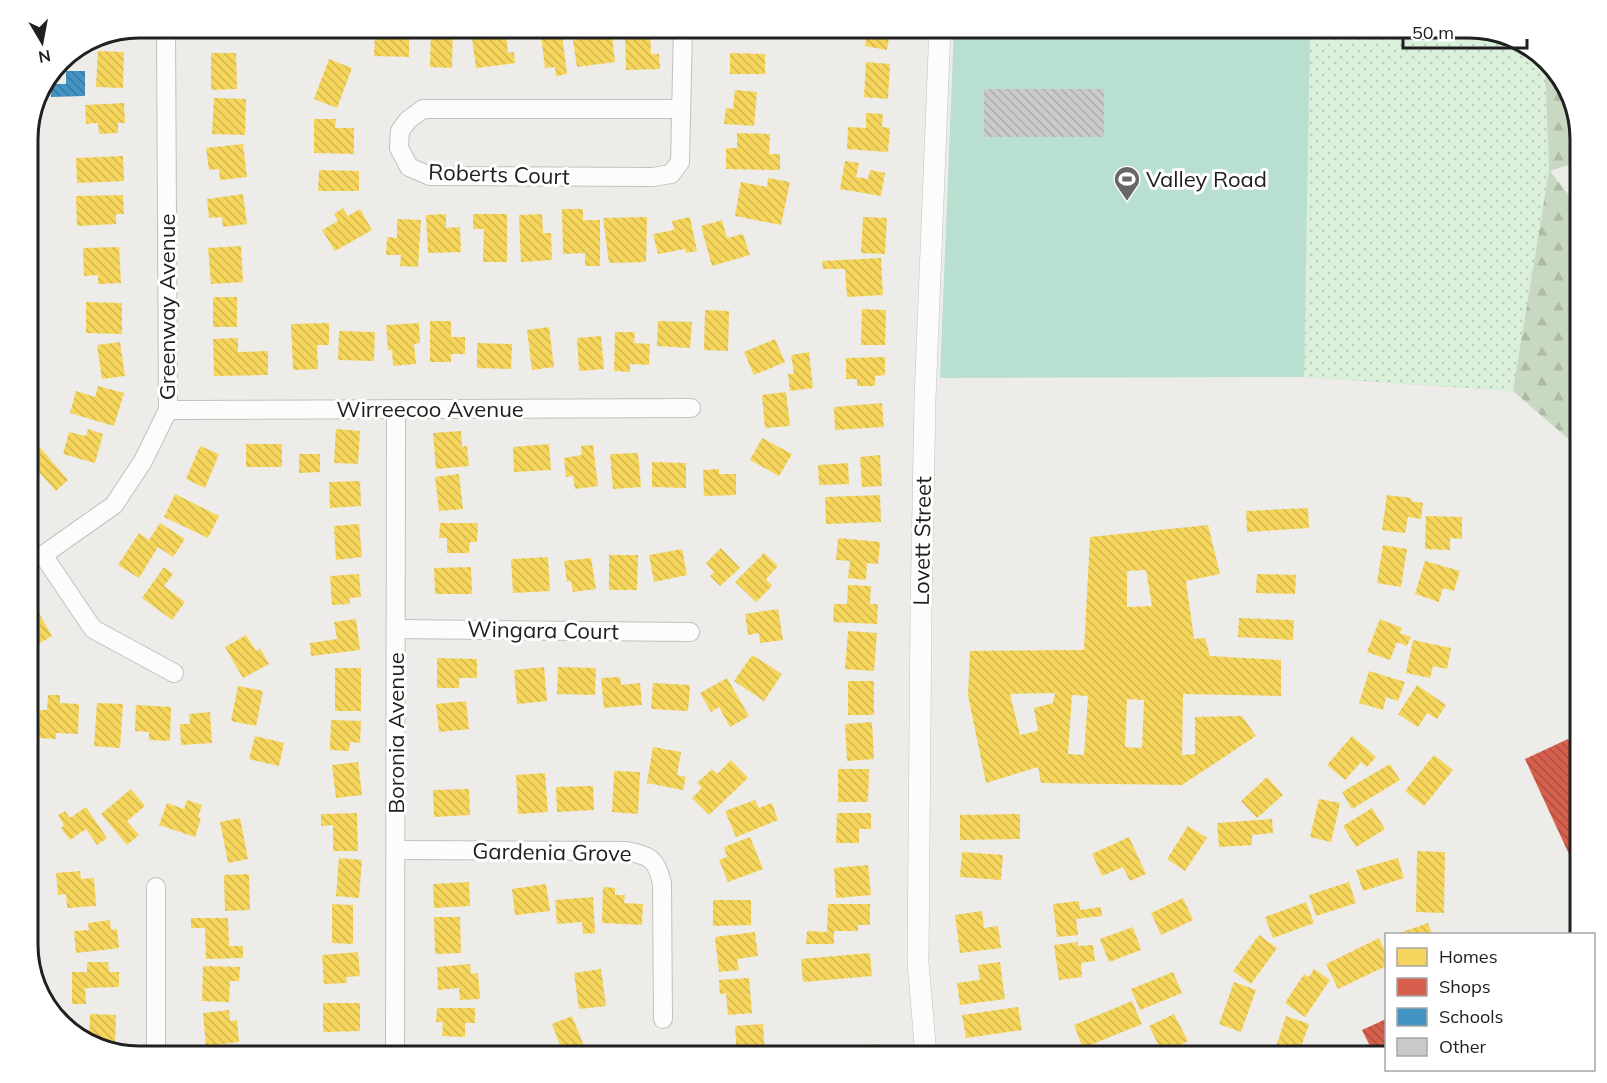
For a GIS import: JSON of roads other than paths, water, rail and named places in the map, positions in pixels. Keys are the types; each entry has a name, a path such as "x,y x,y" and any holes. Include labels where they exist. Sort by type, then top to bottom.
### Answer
{"street":[{"name":"Greenway Avenue","path":"38,556 114,505 142,461 168,410 166,38"},
{"name":"Roberts Court","path":"681,109 423,109 408,120 400,131 399,148 409,167 430,176 653,177 671,174 680,162 683,38"},
{"name":"Lovett Street","path":"925,1046 918,962 921,610 926,399 940,38"},
{"name":"Wirreecoo Avenue","path":"168,410 691,408"},
{"name":"Boronia Avenue","path":"395,1046 396,409"},
{"path":"38,562 93,629 174,673"},
{"name":"Wingara Court","path":"396,629 690,632"},
{"name":"Gardenia Grove","path":"396,850 626,851 645,855 658,866 662,883 663,1019"},
{"path":"156,887 156,1046"}],"place":[{"name":"Valley Road","path":"1127,202"}]}
